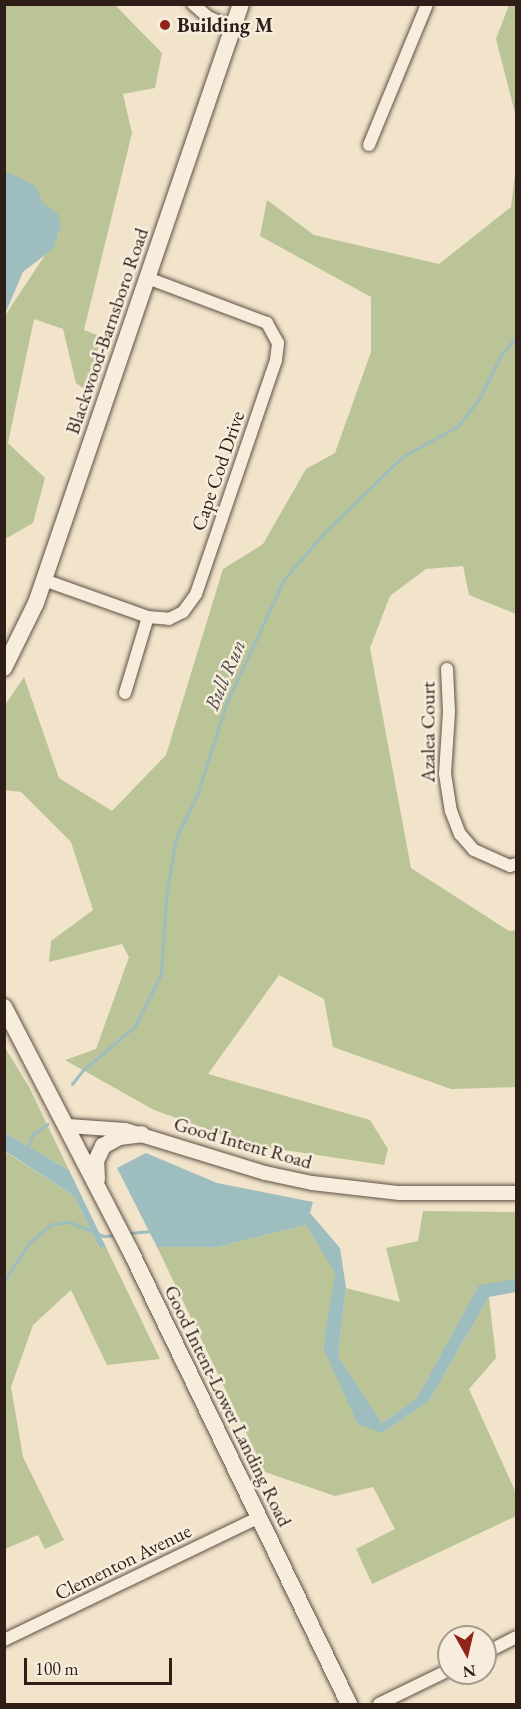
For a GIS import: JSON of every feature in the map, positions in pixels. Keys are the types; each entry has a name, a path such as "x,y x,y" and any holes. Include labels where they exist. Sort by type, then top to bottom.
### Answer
{"main road":[{"name":"Blackwood-Barnsboro Road","path":"4,668 19,643 44,580 241,4"},
{"name":"Good Intent-Lower Landing Road","path":"4,1007 116,1221 349,1704"},
{"path":"98,1186 96,1161 103,1146 119,1137 142,1134"}],"street":[{"path":"193,4 208,17 233,28"},
{"path":"369,145 427,4"},
{"name":"Cape Cod Drive","path":"44,580 148,616 176,616 196,594 276,360 278,343 272,328 259,318 147,278"},
{"path":"125,693 148,616"},
{"name":"Azalea Court","path":"447,669 449,712 445,774 451,811 460,834 474,850 510,866 516,864"},
{"name":"Good Intent Road","path":"68,1126 105,1127 142,1134 265,1173 312,1183 399,1193 516,1193"},
{"name":"Clementon Avenue","path":"4,1640 258,1518"},
{"path":"497,1647 516,1637"},
{"path":"379,1704 437,1677"}],"green space":[{"path":"5,5 115,5 162,53 155,88 123,94 132,133 84,330 102,337 84,389 76,383 63,329 34,319 8,443 45,478 33,523 5,539 4,317 59,234 5,176"},
{"path":"509,5 516,5 516,117 496,39"},
{"path":"516,166 516,614 469,595 463,566 426,569 390,596 370,648 411,868 509,931 516,930 516,1087 451,1089 333,1047 324,999 279,975 208,1074 370,1120 388,1149 384,1165 251,1145 154,1110 65,1060 96,1049 129,957 122,944 49,962 51,941 93,910 71,842 21,792 5,790 5,705 24,677 59,778 112,811 166,755 223,569 263,544 306,469 335,453 371,352 371,297 260,236 267,200 314,235 439,264 511,207"},
{"path":"4,1046 29,1087 69,1170 5,1133"},
{"path":"4,1151 74,1196 99,1247 106,1247 160,1359 107,1365 71,1290 33,1325 11,1387 23,1457 64,1540 45,1549 38,1535 5,1549"},
{"path":"423,1211 516,1212 516,1279 479,1286 417,1398 382,1423 338,1356 346,1288 400,1302 386,1248 418,1241"},
{"path":"306,1225 336,1273 323,1348 382,1433 429,1401 489,1297 496,1358 469,1389 516,1493 516,1516 372,1584 356,1549 395,1529 373,1487 335,1496 265,1472 157,1247 217,1247"}],"water":[{"path":"5,171 36,186 42,202 57,213 61,224 54,248 23,272 5,314"},
{"path":"5,1133 69,1170 106,1247 99,1247 74,1196 5,1151"},
{"path":"146,1153 217,1183 313,1202 310,1213 340,1248 346,1288 338,1356 382,1423 417,1398 479,1285 516,1279 516,1292 489,1297 429,1401 382,1433 358,1424 323,1348 335,1273 306,1225 217,1247 157,1247 117,1168"}],"waterway":[{"name":"Bull Run","path":"72,1084 82,1071 135,1026 161,974 166,896 176,838 197,795 226,704 284,579 325,532 402,457 458,426 479,399 501,355 516,337"},
{"name":"Bull Run","path":"27,1149 32,1135 48,1124"},
{"path":"4,1281 29,1243 52,1224 69,1222 104,1236 116,1235"},
{"path":"129,1233 152,1231"}],"place":[{"name":"Building M","path":"165,25"}]}
